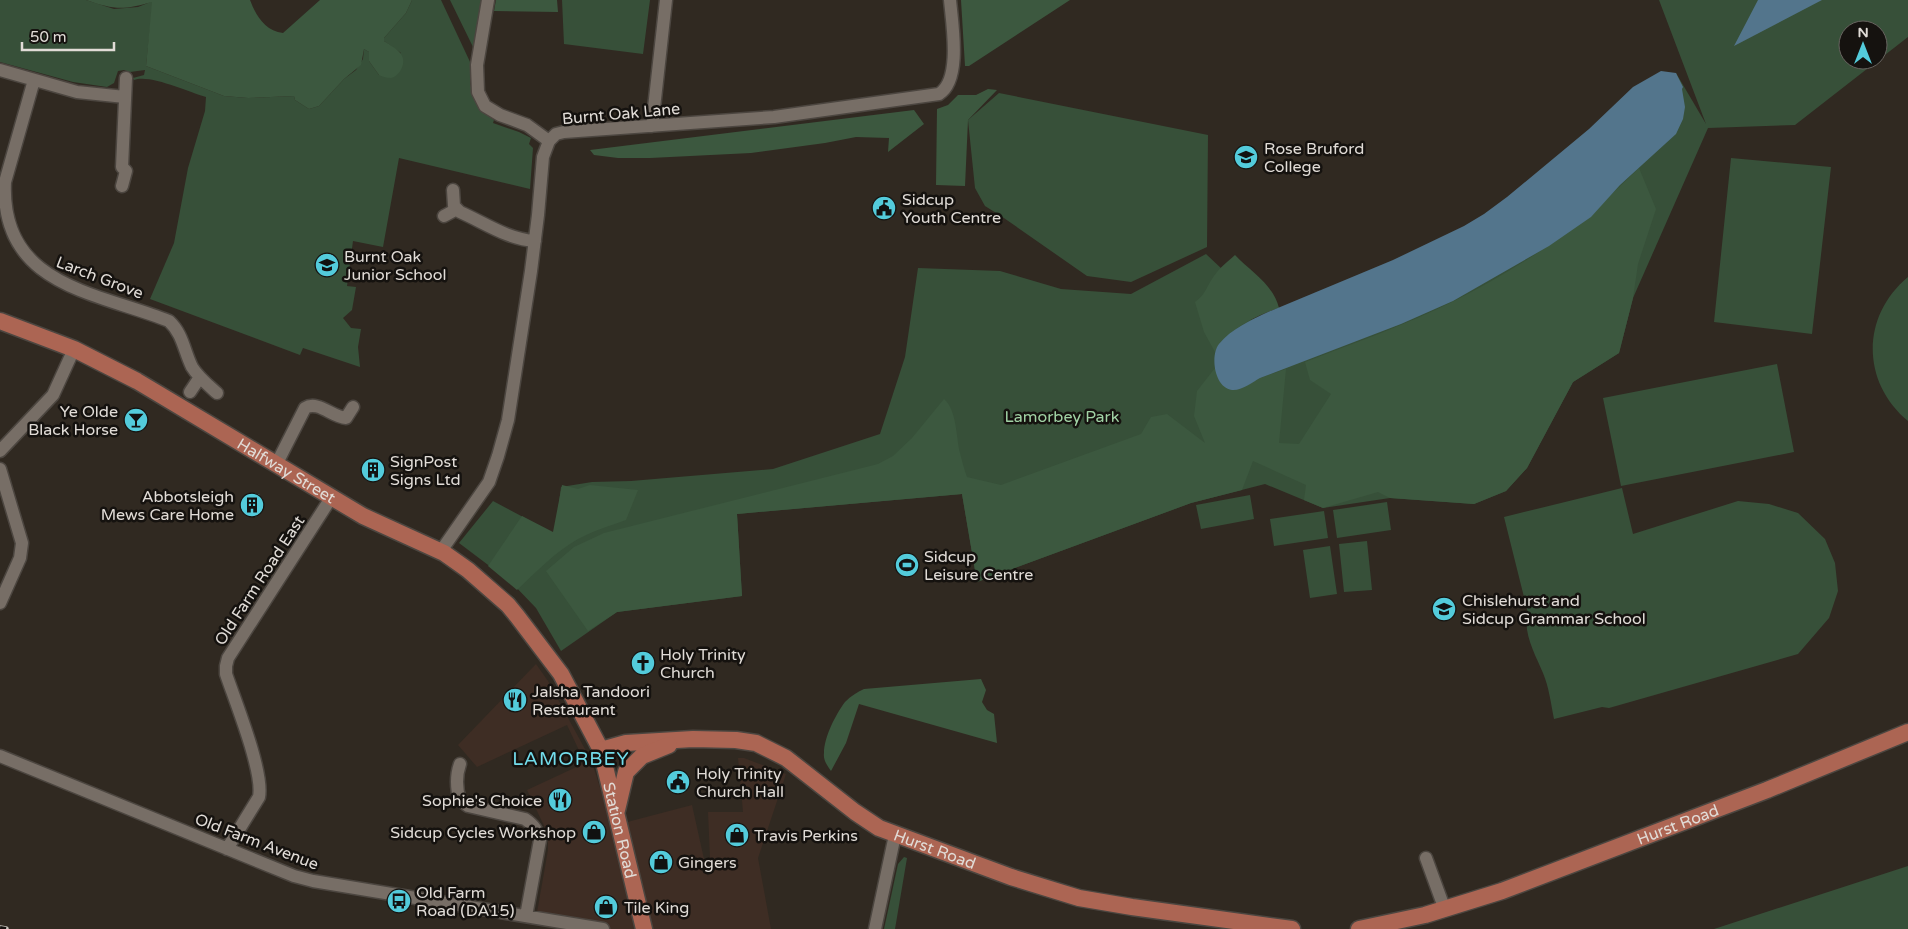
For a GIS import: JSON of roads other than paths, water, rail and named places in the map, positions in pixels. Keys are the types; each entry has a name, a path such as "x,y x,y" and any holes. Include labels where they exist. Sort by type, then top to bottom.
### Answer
{"main road":[{"name":"Halfway Street","path":"0,321 74,349 136,381 331,498 386,528 441,551 468,570 508,605 547,654"},
{"name":"Station Road","path":"547,654 561,674 601,750 643,929"},
{"name":"Hurst Road","path":"1359,929 1400,922 1445,910 1587,860 1767,790 1908,732"},
{"name":"Hurst Road","path":"601,750 626,743 685,739 736,740 764,746 786,758 867,821 895,835 1014,879 1079,898 1144,909 1292,929"},
{"path":"616,814 618,798 626,772 636,761 642,756 685,739"}],"street":[{"path":"488,0 477,64 478,92 485,106 490,110 527,125 549,141"},
{"path":"652,126 666,0"},
{"name":"Burnt Oak Lane","path":"441,551 489,482 508,420 535,241 543,157 549,141 556,134 564,132 774,117 939,94 950,81 952,71 953,35 950,0"},
{"path":"0,70 77,92 125,97"},
{"path":"122,186 126,172 122,166 126,78"},
{"name":"Larch Grove","path":"34,80 5,182 5,232 29,260 46,275 80,291 169,322 176,327 192,367 217,393"},
{"path":"453,190 453,201 460,212 509,236 535,241"},
{"path":"444,216 457,209"},
{"path":"0,451 53,395 74,349"},
{"path":"190,392 200,377"},
{"path":"276,465 305,408 315,405 340,418 346,418 353,407"},
{"path":"0,469 22,542 20,558 0,603"},
{"name":"Old Farm Road East","path":"227,849 260,797 261,788 254,759 226,674 228,658 331,498"},
{"name":"Old Farm Avenue","path":"0,756 294,876 313,881 603,929"},
{"path":"460,764 457,793 460,800 468,806 525,819 532,823 537,830 540,840 526,916"},
{"path":"875,929 895,835"},
{"path":"1426,858 1445,910"}],"water":[{"path":"1758,0 1822,0 1734,46"},
{"path":"1661,71 1676,73 1683,87 1685,107 1683,119 1676,134 1620,185 1591,217 1549,246 1453,301 1401,324 1260,378 1239,389 1232,390 1221,384 1214,363 1216,349 1235,329 1268,312 1393,260 1464,226 1484,214 1589,129 1633,87"}],"railway":[{"path":"0,928 6,929"}],"place":[{"name":"Rose Bruford College","path":"1246,157"},
{"name":"Sidcup Youth Centre","path":"884,208"},
{"name":"Burnt Oak Junior School","path":"327,265"},
{"name":"Ye Olde Black Horse","path":"136,420"},
{"name":"SignPost Signs Ltd","path":"373,470"},
{"name":"Abbotsleigh Mews Care Home","path":"252,505"},
{"name":"Sidcup Leisure Centre","path":"907,565"},
{"name":"Chislehurst and Sidcup Grammar School","path":"1444,609"},
{"name":"Holy Trinity Church","path":"643,663"},
{"name":"Jalsha Tandoori Restaurant","path":"515,700"},
{"name":"Holy Trinity Church Hall","path":"678,782"},
{"name":"Sophie's Choice","path":"560,800"},
{"name":"Sidcup Cycles Workshop","path":"594,832"},
{"name":"Travis Perkins","path":"737,835"},
{"name":"Gingers","path":"661,862"},
{"name":"Old Farm Road (DA15)","path":"399,901"},
{"name":"Tile King","path":"606,907"}],"district":[{"name":"LAMORBEY","path":"571,758"}],"park label":[{"name":"Lamorbey Park","path":"1062,416"}]}
